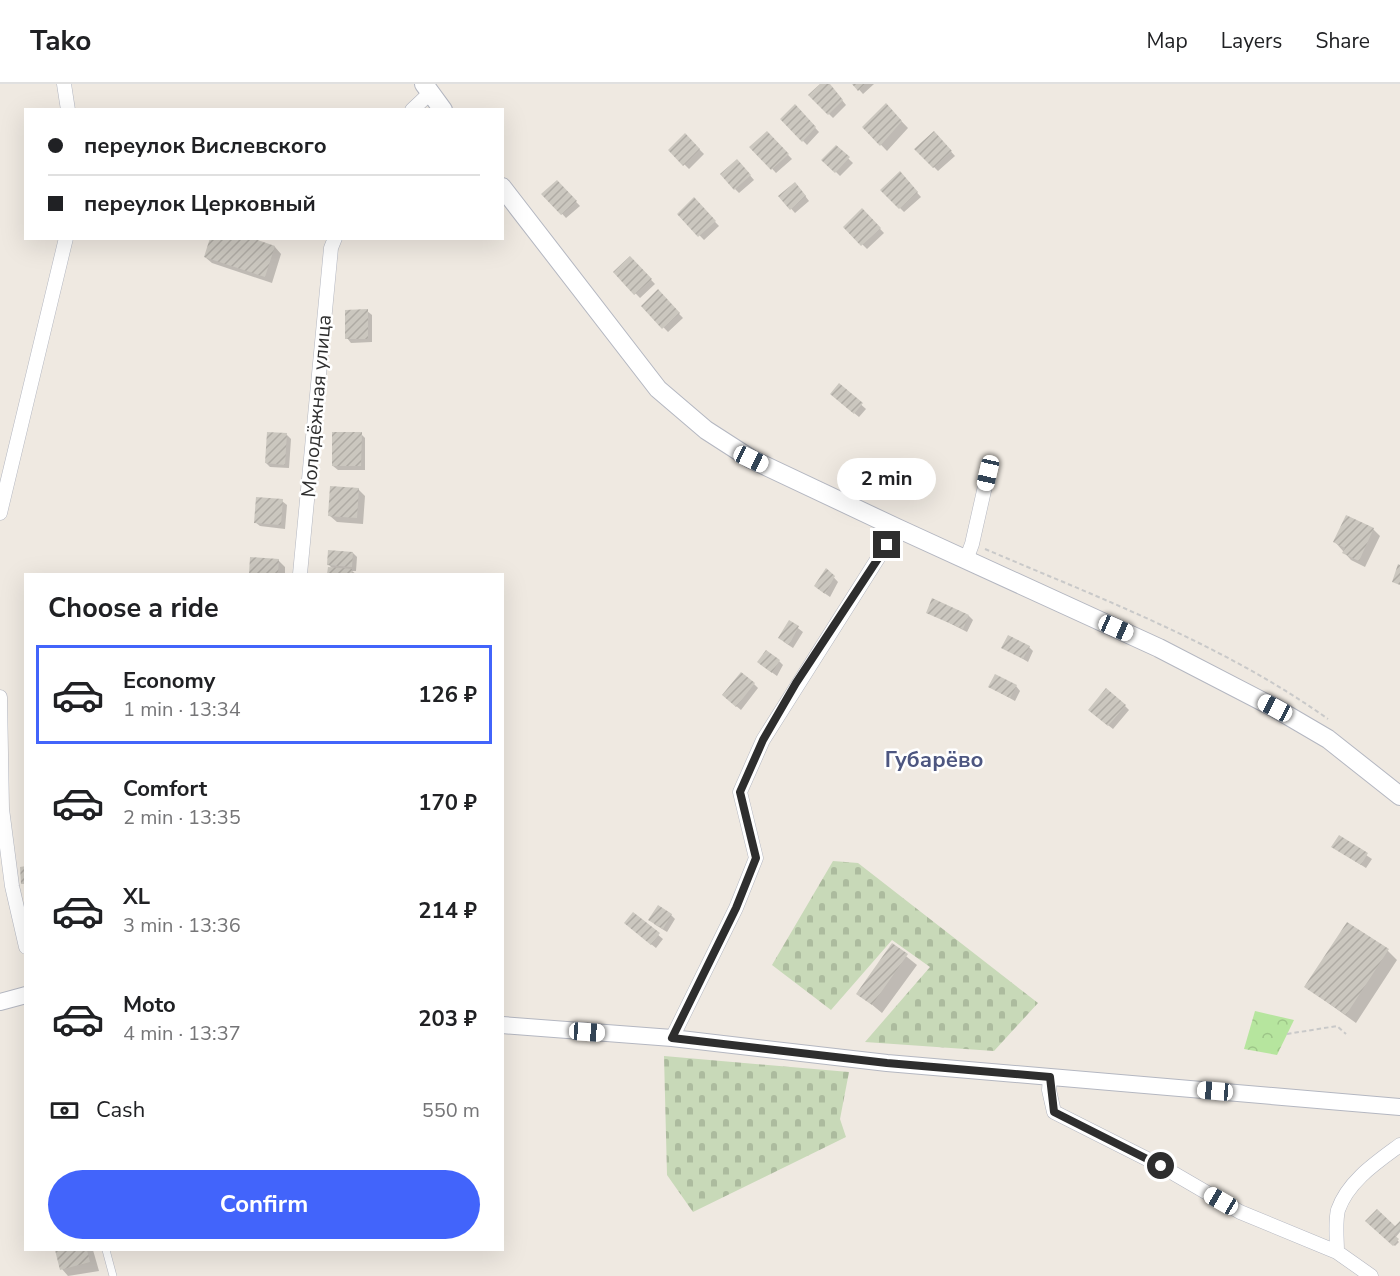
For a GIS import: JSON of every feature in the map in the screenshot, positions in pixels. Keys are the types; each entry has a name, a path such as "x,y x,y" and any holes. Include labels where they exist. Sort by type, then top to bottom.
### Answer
{"main road":[{"path":"427,89 441,108"},
{"path":"504,189 636,362 658,388 706,430 751,459 897,528 969,552 1275,708 1328,739 1400,796"}],"street":[{"path":"64,84 68,108"},
{"path":"413,108 427,89"},
{"path":"0,513 66,240"},
{"name":"Молодёжная улица","path":"300,573 330,242"},
{"path":"969,552 988,473"},
{"path":"672,1038 736,908 756,858 740,792 763,740 785,702 877,563 897,528"},
{"path":"0,697 2,809 12,886 24,938"},
{"path":"0,1002 24,996"},
{"path":"504,1025 672,1038 887,1063 1400,1107"},
{"path":"1050,1077 1054,1112 1161,1166 1240,1212 1337,1252 1371,1276"},
{"path":"1337,1252 1338,1210 1349,1190 1367,1170 1400,1145"}],"lane":[{"path":"106,1251 113,1276"}],"path":[{"path":"969,552 1175,631 1242,666 1329,720"},
{"path":"1287,1034 1337,1026 1346,1034"}],"green space":[{"path":"833,861 858,863 1038,1003 994,1051 865,1042 930,967 892,940 831,1010 772,965"},
{"path":"1255,1011 1294,1020 1277,1055 1244,1049"},
{"path":"664,1056 849,1072 840,1119 846,1137 693,1212 667,1175"}],"building":[{"path":"820,84 830,84 843,100 828,115 808,95"},
{"path":"852,84 865,84 858,91"},
{"path":"886,103 902,121 880,146 862,127"},
{"path":"795,104 816,127 802,142 780,119"},
{"path":"767,131 789,154 771,170 749,147"},
{"path":"934,131 952,151 933,168 914,149"},
{"path":"685,133 700,149 683,166 668,150"},
{"path":"836,145 850,157 835,173 821,160"},
{"path":"737,159 751,175 734,190 720,174"},
{"path":"900,171 918,192 899,209 880,190"},
{"path":"557,180 577,201 561,215 541,194"},
{"path":"795,182 806,196 790,210 778,196"},
{"path":"694,197 716,221 698,237 677,214"},
{"path":"862,208 881,228 861,246 843,227"},
{"path":"209,240 258,240 275,246 265,277 204,257"},
{"path":"630,256 652,279 634,295 613,272"},
{"path":"658,289 680,313 662,329 641,306"},
{"path":"368,309 368,339 345,339 345,310"},
{"path":"839,383 863,403 854,414 830,394"},
{"path":"267,432 287,433 285,465 265,463"},
{"path":"332,432 362,432 361,466 332,466"},
{"path":"330,486 359,488 357,518 328,516"},
{"path":"256,497 283,499 281,525 254,523"},
{"path":"1346,515 1374,528 1359,561 1342,553 1345,548 1333,542"},
{"path":"328,550 353,552 352,567 327,565"},
{"path":"250,557 279,559 278,573 249,573"},
{"path":"1398,564 1400,565 1400,585 1392,582"},
{"path":"328,567 352,569 352,573 327,573"},
{"path":"826,568 835,576 825,594 814,586"},
{"path":"932,598 969,615 963,629 926,613"},
{"path":"789,620 799,626 789,645 778,638"},
{"path":"1008,635 1030,646 1023,659 1001,648"},
{"path":"766,650 780,660 772,673 757,662"},
{"path":"741,672 755,683 736,707 722,695"},
{"path":"995,674 1017,685 1010,698 988,687"},
{"path":"1106,688 1126,705 1108,726 1088,710"},
{"path":"1339,835 1368,853 1361,865 1331,847"},
{"path":"24,866 24,884 21,884 20,867"},
{"path":"658,905 672,914 663,929 648,920"},
{"path":"633,912 660,933 651,945 624,923"},
{"path":"1347,922 1389,949 1346,1015 1304,987"},
{"path":"892,943 908,954 872,1005 856,994"},
{"path":"1377,1209 1395,1226 1400,1221 1400,1229 1394,1235 1399,1239 1393,1246 1365,1221"},
{"path":"55,1251 87,1251 90,1262 60,1270"}],"district":[{"name":"Губарёво","path":"934,759"}],"route":[{"path":"887,545 796,683 763,740 740,792 756,858 736,908 672,1038 887,1063 1050,1077 1049,1090 1054,1112 1081,1128 1161,1166"}]}
